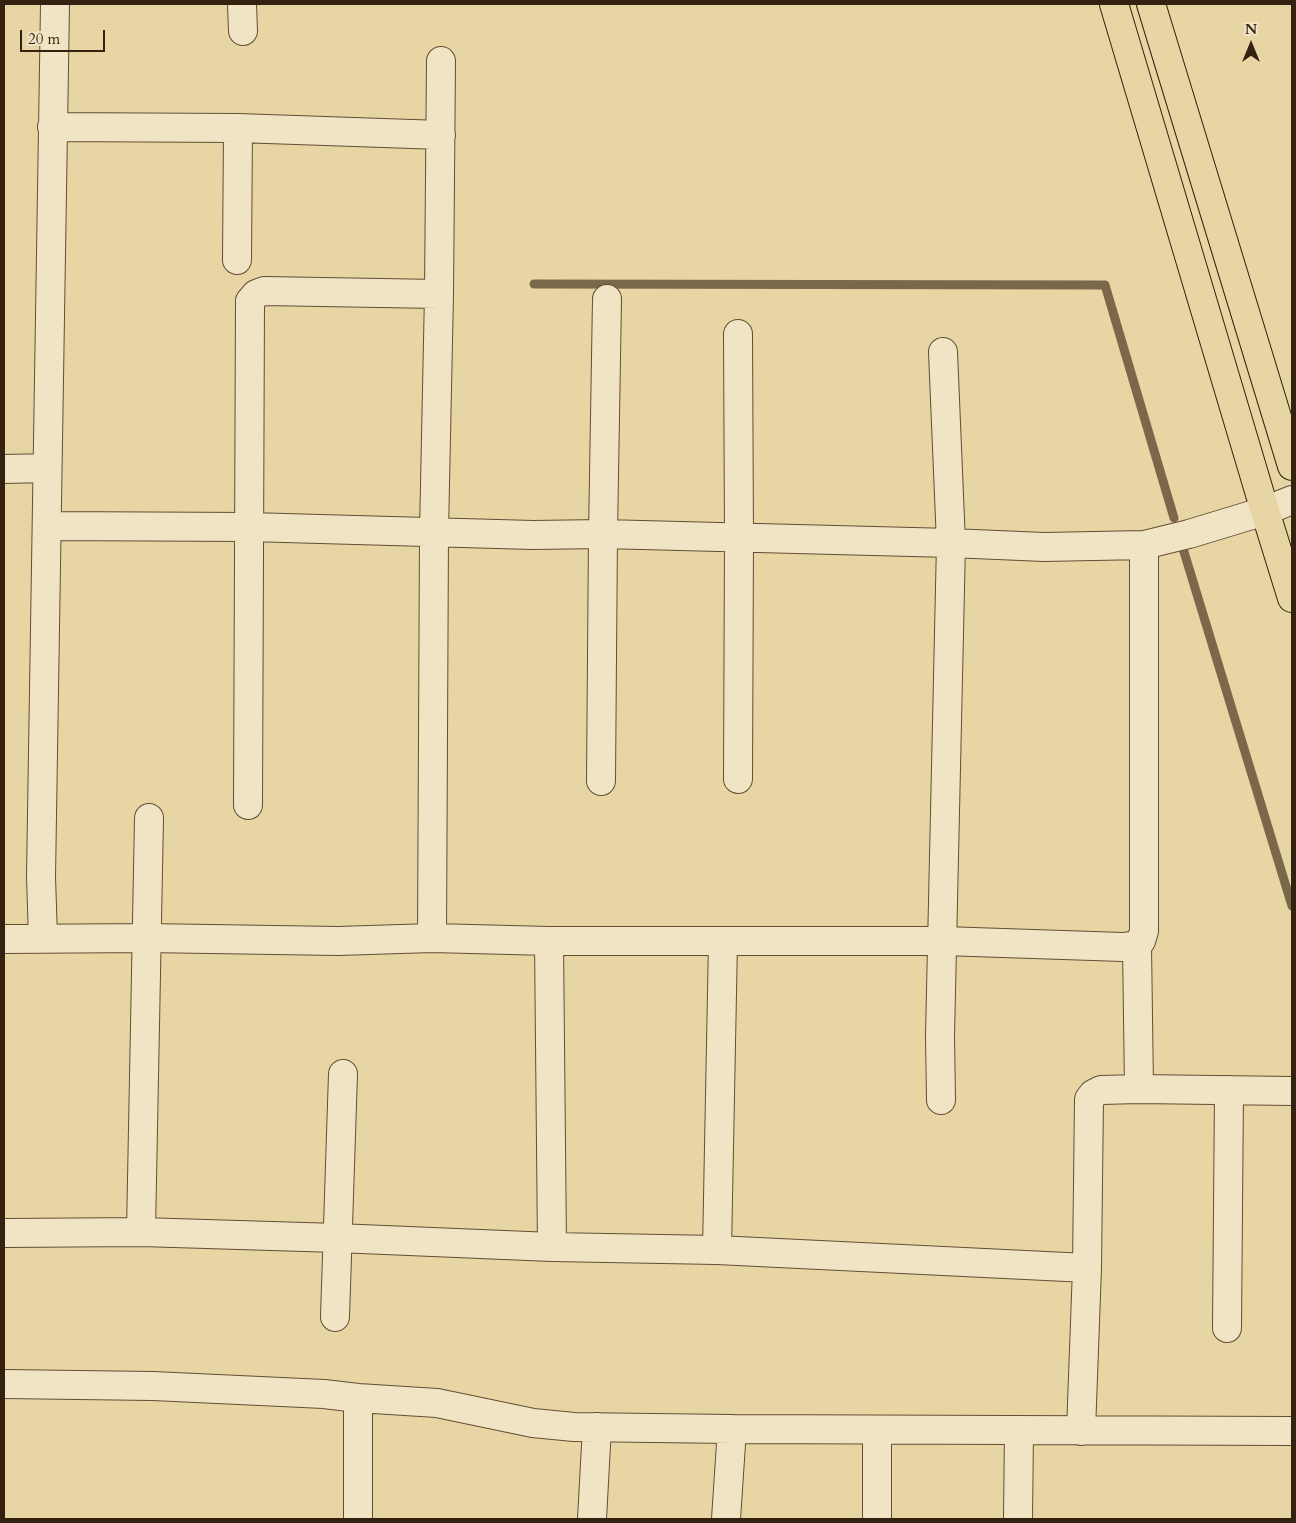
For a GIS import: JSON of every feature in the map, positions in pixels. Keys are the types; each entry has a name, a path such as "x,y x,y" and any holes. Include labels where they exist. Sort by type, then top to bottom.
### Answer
{"highway":[{"path":"1114,4 1292,598"},
{"path":"1151,4 1292,466"}],"street":[{"path":"43,938 41,877 47,526 46,468 55,4"},
{"path":"242,4 243,31"},
{"path":"432,938 434,532 442,61"},
{"path":"52,127 238,128 441,135"},
{"path":"237,260 238,128"},
{"path":"248,804 250,301 253,296 264,291 439,294"},
{"path":"601,781 607,299"},
{"path":"738,334 740,538 738,779"},
{"path":"941,1100 951,542 943,352"},
{"path":"4,468 46,468"},
{"path":"47,526 250,527 533,535 603,534 951,542 1044,547 1144,545 1189,534 1265,511 1292,500"},
{"path":"1139,1089 1137,945 1144,931 1144,545"},
{"path":"141,1232 148,818"},
{"path":"4,939 943,940 1124,947 1137,945"},
{"path":"549,940 552,1247"},
{"path":"717,1250 723,940"},
{"path":"335,1317 343,1074"},
{"path":"1081,1431 1087,1268 1089,1099 1093,1094 1101,1090 1292,1091"},
{"path":"1226,1328 1229,1090"},
{"path":"4,1233 141,1232 552,1247 717,1250 1087,1268"},
{"path":"4,1384 162,1386 314,1393 437,1403 533,1423 574,1427 1292,1432"},
{"path":"358,1398 358,1519"},
{"path":"592,1519 597,1427"},
{"path":"726,1519 732,1429"},
{"path":"877,1519 878,1430"},
{"path":"1018,1519 1019,1430"}],"waterway":[{"path":"534,284 1105,285 1174,518"},
{"path":"1181,542 1292,906"}]}
